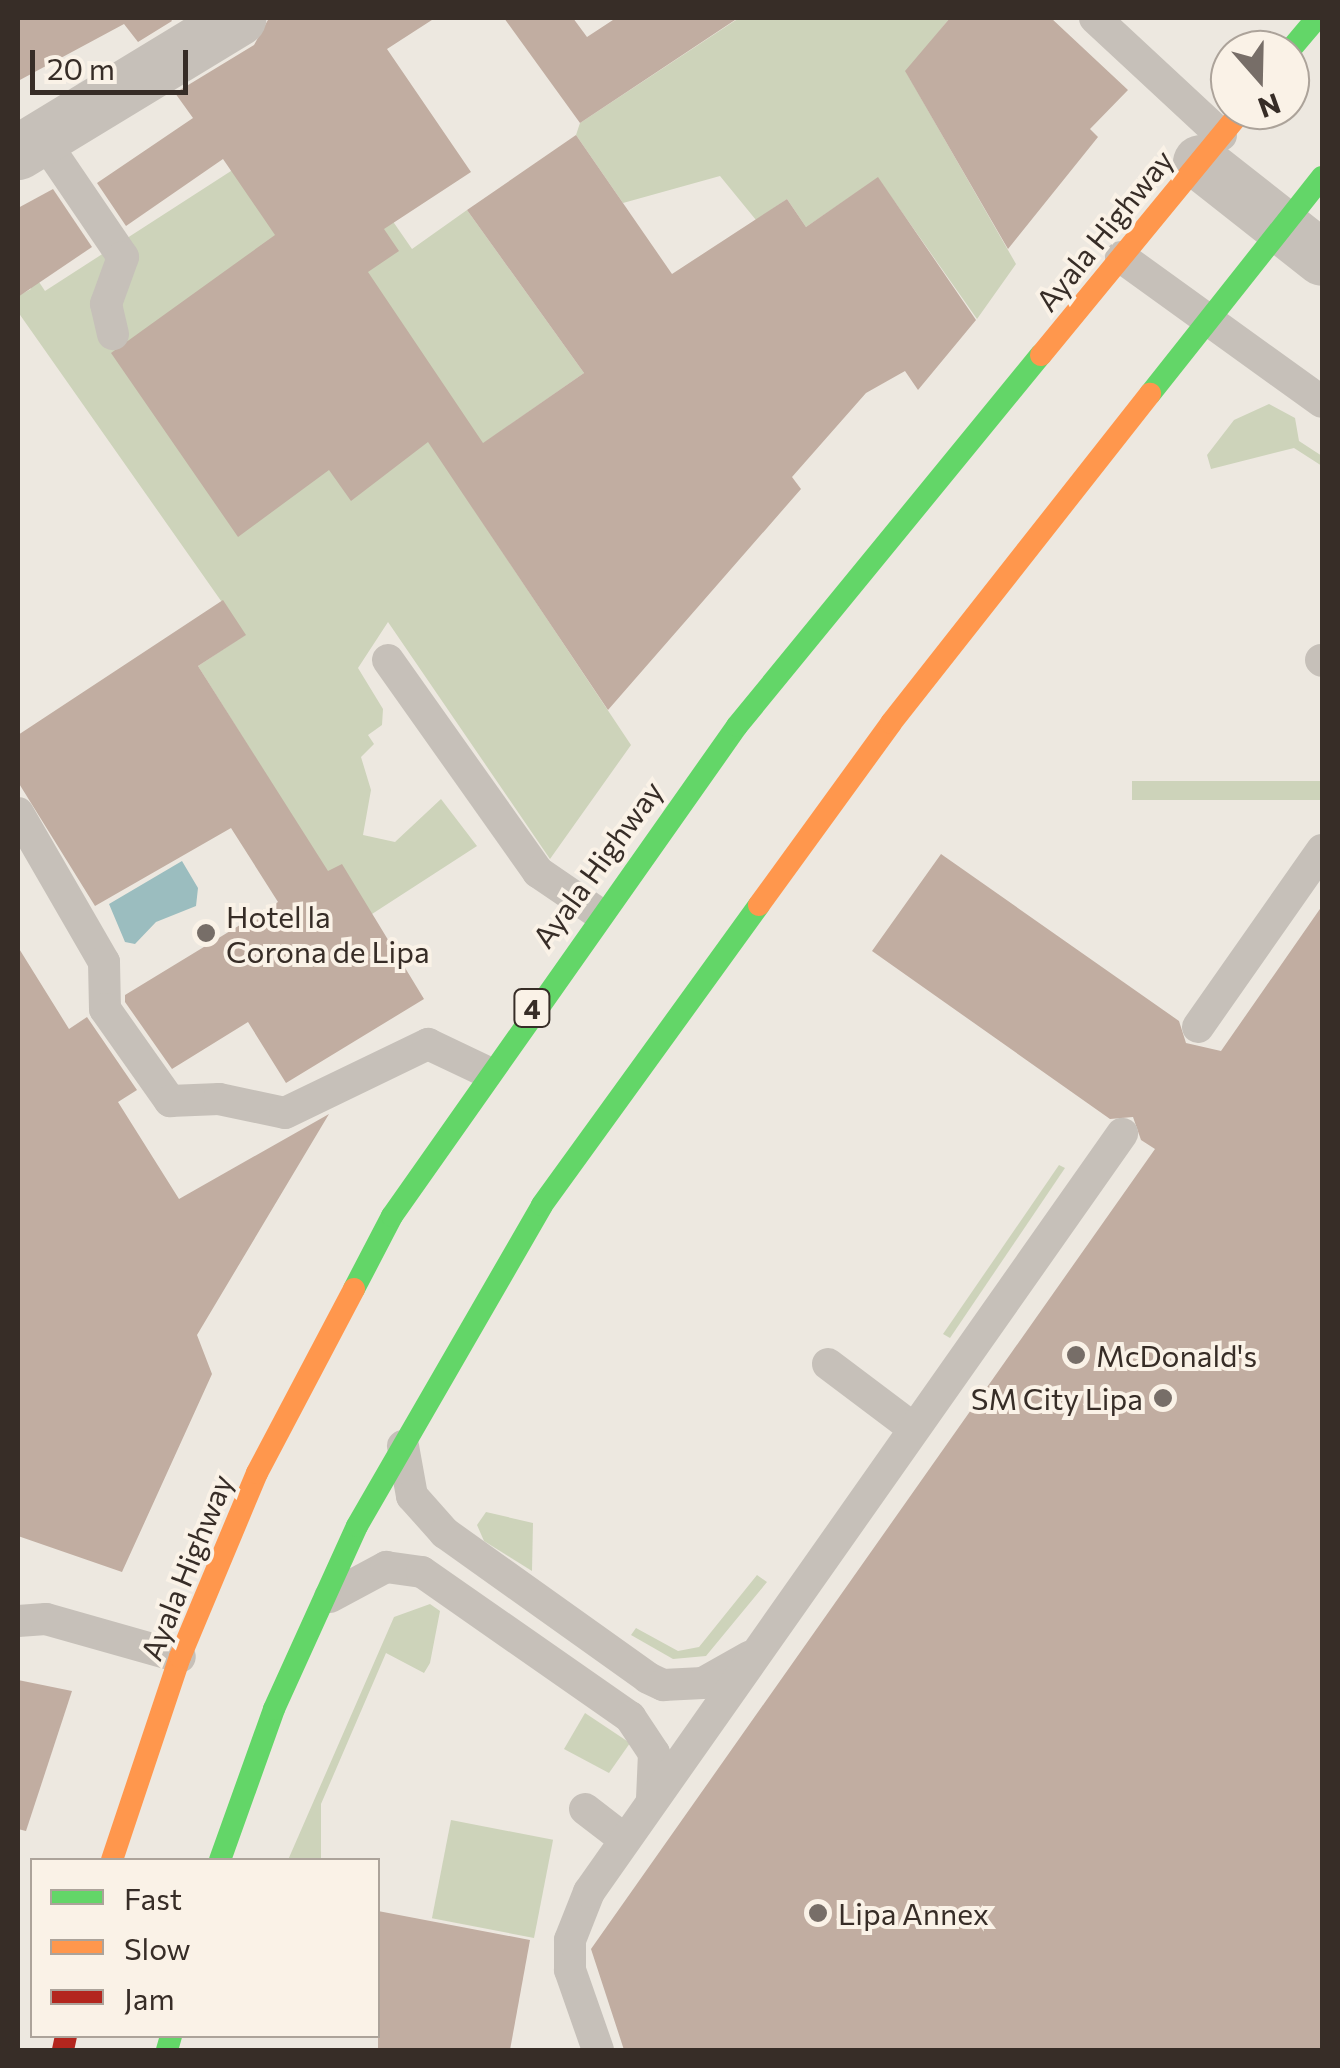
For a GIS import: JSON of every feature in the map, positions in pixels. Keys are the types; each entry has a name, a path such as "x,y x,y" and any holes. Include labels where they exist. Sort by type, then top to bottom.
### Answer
{"highway":[{"name":"Ayala Highway","path":"113,1858 180,1657 318,1348 488,1072 598,913 782,668 1221,136"},
{"path":"221,1858 314,1616 402,1436 542,1206 696,986 1015,561 1208,325 1303,244 1322,178"}],"street":[{"path":"30,145 238,18"},
{"path":"1221,136 1303,244"}],"lane":[{"path":"1095,18 1221,136"},
{"path":"30,145 119,248 123,266 106,304 114,334"},
{"path":"1122,257 1208,325 1290,382 1322,398"},
{"path":"388,660 538,872 598,913"},
{"path":"18,813 100,952 105,1010 170,1101 219,1099 285,1113 428,1044 488,1072"},
{"path":"1198,1027 1322,850"},
{"path":"598,2050 570,1970 570,1940 624,1839 768,1641 913,1428 1122,1134"},
{"path":"828,1364 913,1428"},
{"path":"402,1436 412,1496 425,1514 648,1678 664,1685 704,1683 768,1641"},
{"path":"314,1616 360,1575 386,1567 422,1572 630,1717 654,1753 652,1798"},
{"path":"18,1621 46,1619 180,1657"},
{"path":"585,1809 624,1839"}],"green space":[{"path":"739,18 950,18 906,72 1016,264 977,319 878,178 806,227 787,199 756,220 720,176 623,203 576,135 580,123"},
{"path":"325,123 412,249 467,210 584,373 447,469 631,745 550,859 388,622 358,668 383,709 382,725 368,735 374,744 361,757 371,790 363,835 395,842 441,799 477,846 372,914 327,872 198,666 245,635 18,312 18,296 31,289 25,277 33,273 45,291 231,171"},
{"path":"1269,404 1295,418 1299,441 1322,456 1322,466 1294,448 1211,469 1207,455 1234,420"},
{"path":"1132,781 1322,781 1322,800 1132,800"},
{"path":"1059,1165 1065,1168 950,1338 943,1334"},
{"path":"486,1512 533,1523 532,1571 484,1541 477,1525"},
{"path":"757,1575 767,1582 706,1656 673,1659 631,1635 636,1628 678,1651 699,1647"},
{"path":"430,1604 440,1611 430,1663 424,1673 386,1653 321,1804 321,1858 289,1858 394,1617"},
{"path":"585,1713 630,1743 609,1773 564,1749"},
{"path":"451,1820 553,1840 534,1938 432,1918"}],"water":[{"path":"182,861 198,888 196,906 156,922 135,944 125,942 109,904"}],"building":[{"path":"18,18 172,21 138,42 124,24 18,81"},
{"path":"269,18 435,18 387,49 471,172 384,229 399,251 368,272 483,443 584,373 467,210 576,135 672,274 787,199 806,227 878,177 976,320 918,390 905,371 866,393 792,477 801,489 608,710 428,442 351,501 329,470 238,537 111,353 275,235 223,159 126,226 97,183 193,118 175,93 254,45"},
{"path":"504,18 573,18 587,37 616,18 738,18 580,123"},
{"path":"950,18 1051,18 1128,90 1090,129 1098,137 1008,249 905,71"},
{"path":"53,189 92,247 18,297 18,208"},
{"path":"223,600 246,635 198,666 328,871 342,864 424,999 286,1083 248,1022 172,1069 125,1002 125,995 278,902 231,828 95,906 18,782 18,735"},
{"name":"SM City Lipa","path":"941,854 1179,1021 1186,1043 1221,1051 1322,906 1322,2050 624,2050 591,1949 1155,1149 1141,1140 1133,1117 1110,1119 872,951"},
{"path":"18,947 69,1029 87,1017 137,1090 118,1102 179,1199 329,1114 197,1335 212,1374 122,1572 18,1536"},
{"path":"18,1680 72,1691 26,1831 18,1829"},
{"path":"380,1911 530,1940 510,2050 378,2050"}],"traffic: fast":[{"path":"1307,30 1317,18"},
{"path":"1150,394 1322,177"},
{"path":"354,1289 392,1216 737,726 1041,355"},
{"path":"221,1858 274,1709 357,1526 542,1205 759,905"},
{"path":"167,2050 170,2038"}],"traffic: slow":[{"path":"1041,355 1226,130"},
{"path":"759,905 891,723 1150,394"},
{"path":"113,1858 180,1657 257,1473 354,1289"}],"traffic: jam":[{"path":"63,2050 66,2038"}],"place":[{"name":"Hotel la Corona de Lipa","path":"206,933"},
{"name":"McDonald's","path":"1076,1355"},
{"name":"SM City Lipa","path":"1163,1398"},
{"name":"Lipa Annex","path":"818,1913"}]}
